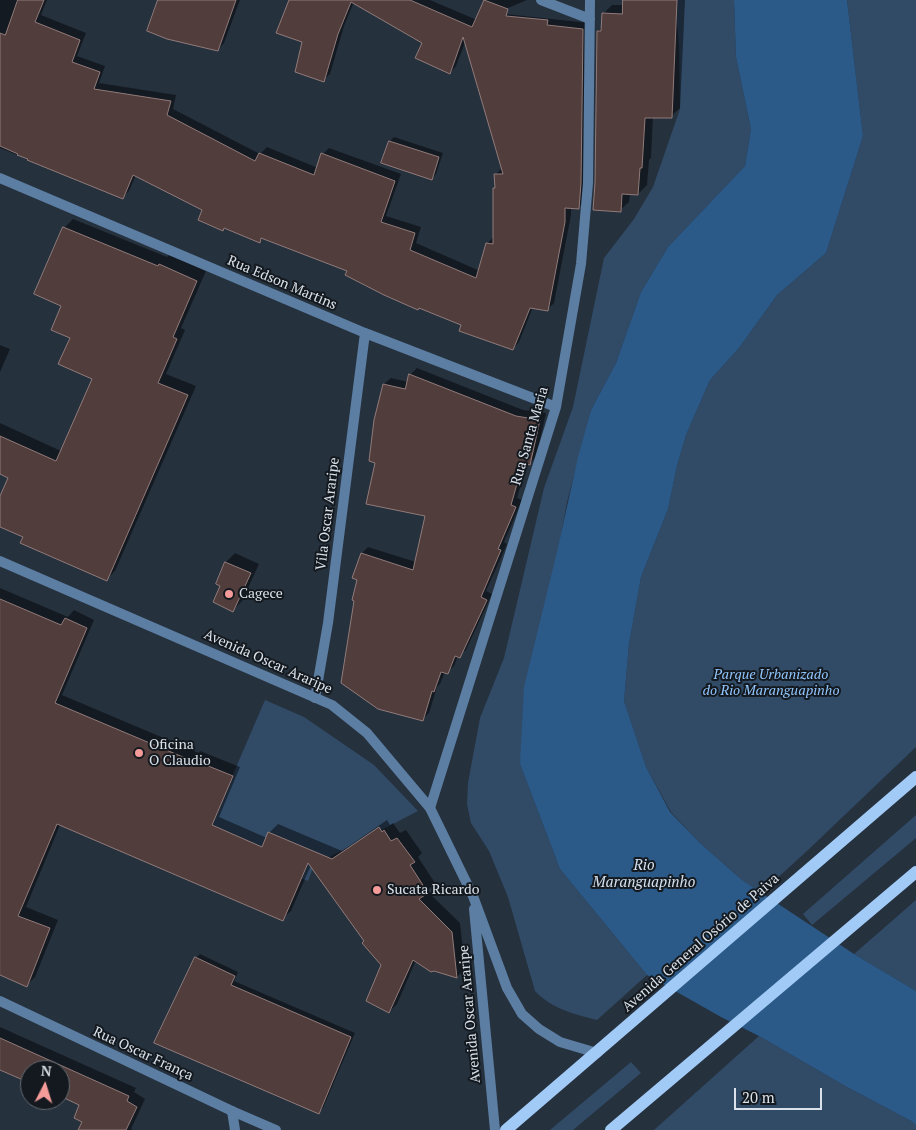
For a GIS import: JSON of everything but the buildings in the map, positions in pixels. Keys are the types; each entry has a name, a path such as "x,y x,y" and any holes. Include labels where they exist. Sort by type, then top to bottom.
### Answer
{"main road":[{"name":"Avenida General Osório de Paiva","path":"506,1130 916,777"},
{"path":"611,1130 916,872"}],"street":[{"path":"541,0 590,19"},
{"name":"Rua Santa Maria","path":"430,808 556,406 581,264 588,183 590,0"},
{"name":"Rua Edson Martins","path":"0,178 365,333 556,406"},
{"name":"Vila Oscar Araripe","path":"315,698 328,623 365,333"},
{"name":"Avenida Oscar Araripe","path":"0,562 332,705 366,733 430,808 473,896 507,988 522,1014 538,1029 560,1042 597,1053"},
{"name":"Avenida Oscar Araripe","path":"473,896 495,1130"},
{"name":"Rua Oscar França","path":"0,1001 276,1130"},
{"path":"232,1111 235,1130"}],"green space":[{"path":"675,0 734,0 736,57 751,129 745,166 668,247 641,292 616,363 591,410 567,502 520,764 560,869 647,975 597,1020 556,1007 535,991 508,897 489,851 471,823 467,804 468,783 480,718 504,658 544,488 573,407 604,258 634,219 653,187 680,109 679,48"},
{"name":"Parque Urbanizado do Rio Maranguapinho","path":"847,0 916,0 916,747 761,893 742,880 700,843 671,812 646,767 624,701 629,644 641,577 668,509 686,435 710,380 739,348 777,295 826,253 863,136"},
{"path":"265,700 304,717 374,765 418,811 314,865 308,881 206,837"},
{"path":"916,815 916,838 812,925 803,914"},
{"path":"916,900 916,991 854,954"},
{"path":"759,1036 847,1087 913,1122 916,1130 654,1130"},
{"path":"631,1062 641,1073 573,1130 550,1130"}],"water":[{"name":"Rio Maranguapinho","path":"734,0 847,0 863,136 826,253 777,295 739,348 710,380 686,435 668,509 641,577 629,644 624,701 646,767 670,812 700,843 742,880 854,954 916,991 916,1126 913,1122 647,975 560,869 520,764 524,687 578,457 591,410 616,363 641,292 668,247 745,166 751,129 736,57"}],"place":[{"name":"Cagece","path":"229,594"},
{"name":"Oficina O Claudio","path":"139,753"},
{"name":"Sucata Ricardo","path":"377,890"}]}
